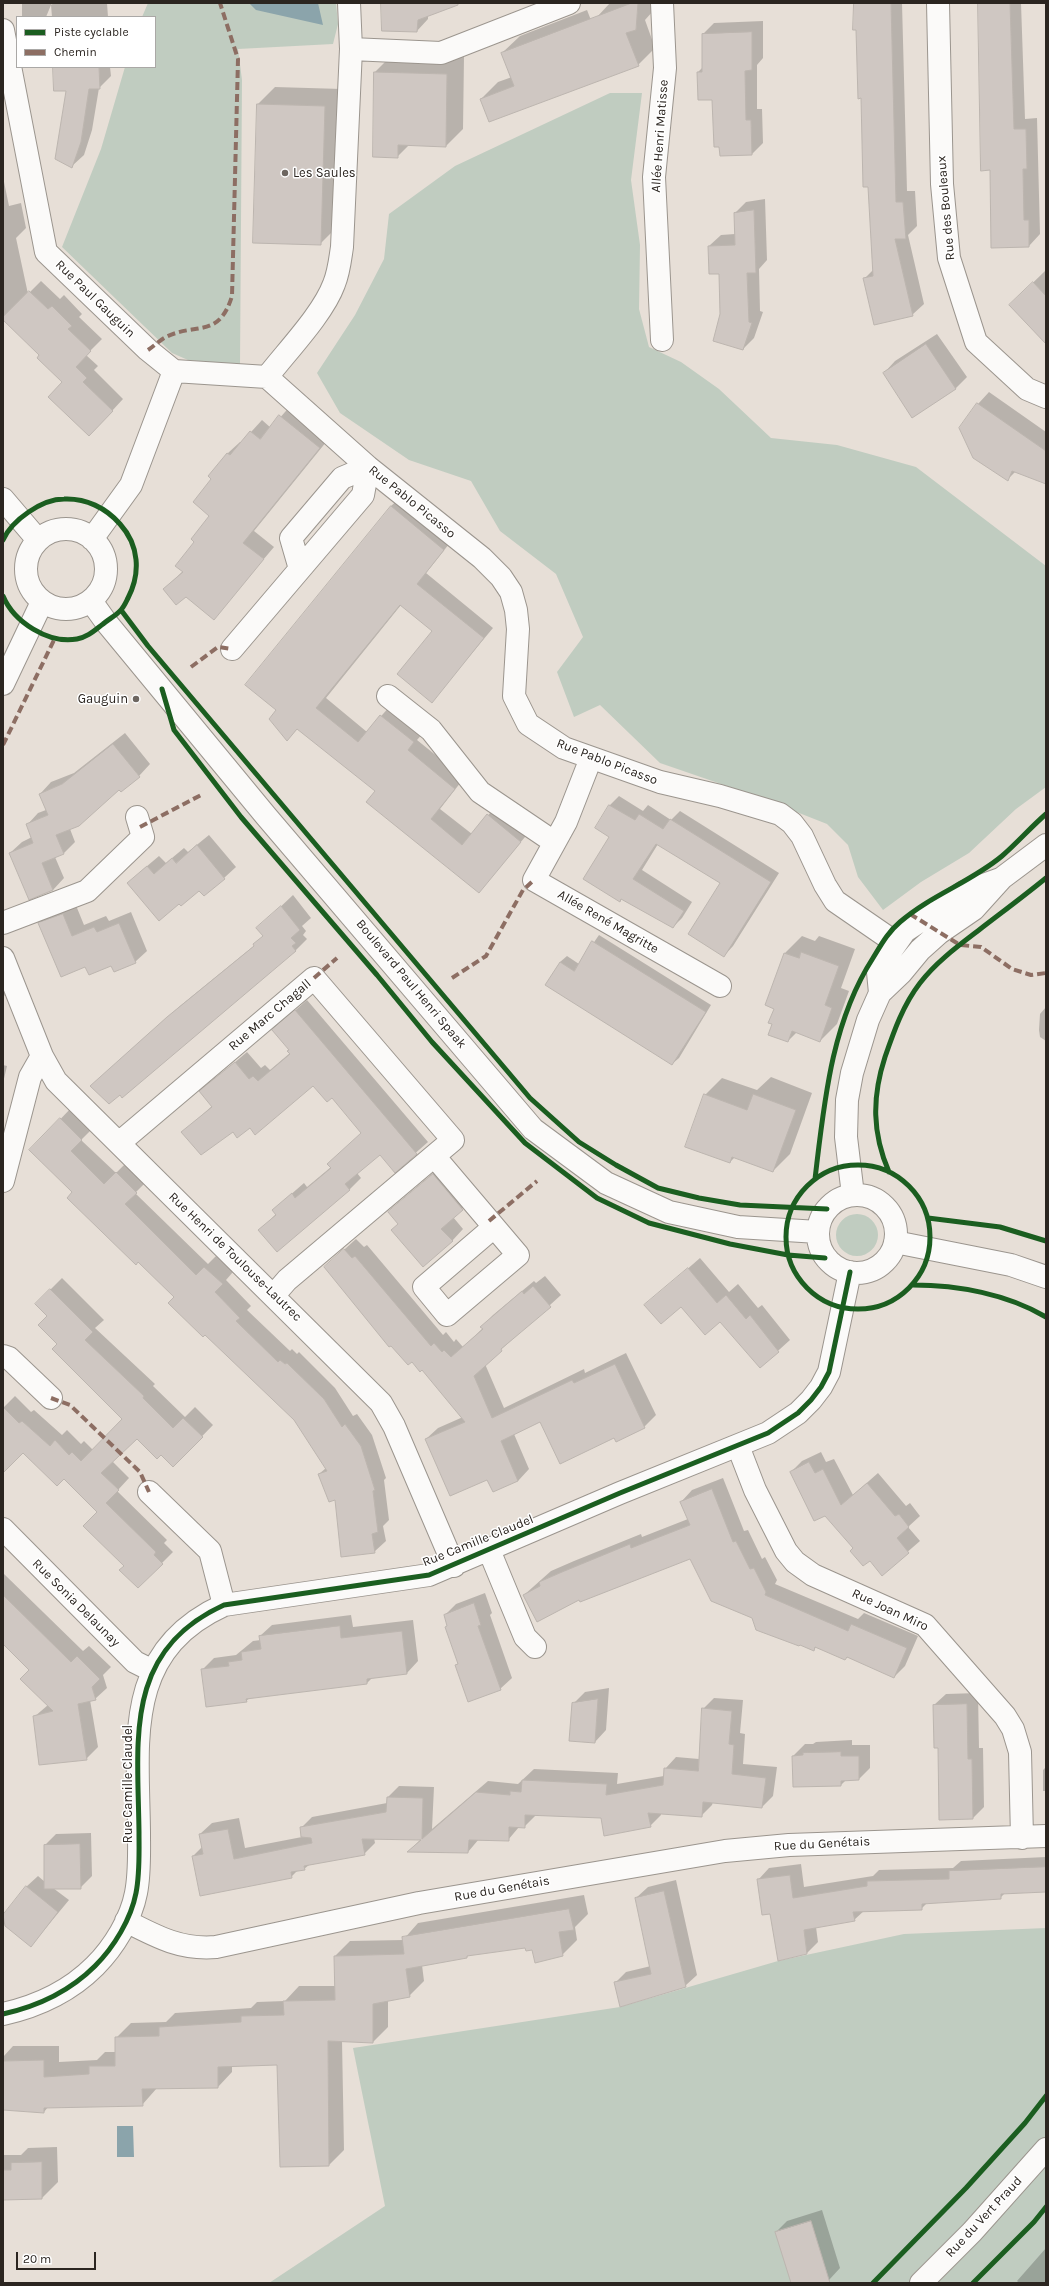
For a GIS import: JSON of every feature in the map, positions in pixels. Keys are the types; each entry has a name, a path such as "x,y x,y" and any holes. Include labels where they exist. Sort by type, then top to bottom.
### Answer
{"street":[{"path":"92,539 131,485 174,371 267,377 324,303 334,285 339,268 342,247 351,49 349,3"},
{"path":"351,49 441,53 569,3"},
{"name":"Allée Henri Matisse","path":"662,3 665,68 654,177 662,340"},
{"name":"Rue des Bouleaux","path":"938,3 942,184 949,258 976,342 1027,389 1046,398"},
{"name":"Rue Paul Gauguin","path":"3,30 46,252 148,350 174,371"},
{"name":"Rue Pablo Picasso","path":"267,377 368,467 482,558 501,577 511,592 516,610 518,629 514,696 520,711 528,724 545,737 564,748 591,758 660,782 720,796 780,814 792,823 802,836 825,885 835,901 896,943"},
{"path":"232,649 300,569 291,538 342,478 368,467"},
{"path":"3,499 38,540"},
{"path":"62,529 76,530 92,539 103,553 106,568 102,587 91,601 80,607 67,609 55,608 42,602 31,589 26,572 28,555 38,540 50,533 62,529"},
{"name":"Boulevard Paul Henri Spaak","path":"91,601 106,622 266,816 533,1129 606,1183 669,1212 738,1227 818,1232"},
{"path":"3,684 42,602"},
{"path":"388,696 431,730 480,792 554,842"},
{"name":"Allée René Magritte","path":"591,758 566,822 534,880 720,986"},
{"path":"3,923 87,891 143,836 137,817"},
{"path":"853,1195 846,1137 847,1100 856,1060 868,1020 880,993 901,974 920,950 939,933 974,909 1002,878 1046,845"},
{"path":"880,993 878,972 905,931 942,905 964,892 1002,878"},
{"name":"Rue Henri de Toulouse-Lautrec","path":"3,958 42,1056 56,1081 382,1403 394,1426 454,1566"},
{"name":"Rue Marc Chagall","path":"119,1143 314,978 453,1140 287,1280 274,1295"},
{"path":"3,1181 30,1077 42,1056"},
{"path":"434,1156 494,1228"},
{"path":"853,1195 872,1198 888,1210 895,1225 895,1242 889,1256 879,1266 867,1272 850,1272 835,1267 826,1258 820,1247 818,1232 822,1216 830,1205 838,1200 853,1195"},
{"path":"895,1242 1011,1264 1046,1278"},
{"name":"Rue Camille Claudel","path":"126,1921 136,1894 140,1869 138,1725 143,1696 153,1672 166,1651 185,1628 204,1614 224,1605 429,1575 454,1566 620,1493 768,1433 786,1422 821,1388 829,1372 833,1356 850,1272"},
{"path":"3,1356 8,1358 51,1398"},
{"name":"Rue Joan Miro","path":"738,1446 755,1490 786,1551 795,1562 812,1575 925,1625 1005,1716 1014,1729 1020,1752 1022,1838"},
{"path":"149,1492 210,1551 224,1605"},
{"name":"Rue Sonia Delaunay","path":"3,1529 135,1662 153,1672"},
{"path":"489,1550 525,1637 535,1647"},
{"name":"Rue du Genétais","path":"126,1921 164,1939 179,1944 196,1948 216,1947 419,1903 725,1851 789,1845 1046,1836"},
{"path":"3,2014 43,2002 72,1986 102,1959 126,1921"},
{"name":"Rue du Vert Praud","path":"921,2283 972,2232 1046,2149"}],"shaded area":[{"path":"148,3 336,3 338,24 333,44 238,49 242,80 240,365 188,360 172,353 62,247 101,149 125,68 156,68 156,16 142,16"},
{"path":"610,93 642,93 631,180 640,245 639,309 649,347 681,362 719,389 771,438 837,445 916,467 1046,566 1046,787 1016,809 969,853 921,882 883,910 858,877 848,845 827,824 756,796 660,763 600,705 574,717 557,672 583,637 556,574 500,531 471,481 409,460 340,413 317,373 355,315 384,259 389,214 455,166"},
{"path":"853,1214 861,1214 872,1220 878,1231 878,1239 872,1250 861,1256 853,1256 842,1250 836,1239 836,1231 842,1220"},
{"path":"1046,1928 1046,2283 269,2283 385,2206 353,2048 620,2007 778,1961 904,1934"}],"water":[{"path":"249,3 318,3 323,25 256,10"},
{"path":"117,2126 133,2126 134,2157 117,2157"}],"building":[{"path":"381,3 458,3 458,5 418,20 417,32 382,31"},
{"path":"632,3 638,3 636,30 626,33 639,66 489,122 480,99 514,86 501,53"},
{"path":"854,3 891,3 896,202 903,202 906,239 895,239 913,316 874,325 863,278 873,276 868,187 863,187 861,98 858,99 856,30 853,30"},
{"path":"978,3 1010,3 1014,129 1026,129 1027,169 1023,169 1024,220 1029,220 1029,247 991,248 990,170 981,171"},
{"path":"752,32 752,70 745,71 746,120 751,120 752,155 720,156 719,147 714,147 712,100 698,100 697,72 702,72 702,34"},
{"path":"53,68 99,68 100,89 89,89 81,142 72,168 55,159 66,91 54,91"},
{"path":"374,72 447,74 446,147 398,145 398,158 373,157"},
{"name":"Les Saules","path":"257,104 325,106 321,245 253,243"},
{"path":"754,210 756,273 747,273 749,322 752,323 743,350 713,341 720,314 719,274 709,274 708,246 735,245 734,213"},
{"path":"1033,282 1046,296 1046,344 1009,305"},
{"path":"29,291 48,309 52,306 72,326 68,329 91,351 76,367 87,378 83,382 113,411 89,436 48,397 62,382 37,358 39,355 3,320 3,317"},
{"path":"926,344 956,389 912,418 883,373"},
{"path":"977,403 1046,451 1046,484 1012,471 1008,481 973,458 959,428"},
{"path":"279,415 320,448 243,543 264,559 214,620 186,597 176,605 163,589 183,572 175,566 194,542 191,539 209,516 193,502 211,479 208,476 227,453 230,455 250,431 260,439"},
{"path":"391,506 444,550 417,584 484,638 432,703 397,674 432,631 400,605 316,708 358,742 380,715 414,742 408,750 455,789 431,819 462,845 487,814 521,842 479,893 366,802 375,791 297,729 287,741 269,719 276,710 245,685"},
{"path":"113,744 140,777 121,792 119,790 79,826 56,835 64,854 42,863 53,890 29,900 9,853 33,843 26,824 48,815 39,794 62,784"},
{"path":"609,805 635,820 639,814 663,829 670,819 771,882 724,957 688,934 720,883 656,844 633,879 684,911 673,928 621,899 620,902 583,879 609,837 595,828"},
{"path":"197,845 225,879 204,896 199,891 181,906 179,904 159,921 127,883 147,866 154,874 172,858 176,863"},
{"path":"281,906 300,930 291,938 296,943 292,946 296,951 122,1098 120,1095 109,1104 90,1086 167,1017 254,946 253,944 263,936 256,928"},
{"path":"63,914 72,936 94,927 97,932 119,923 136,963 114,972 111,966 89,975 85,967 61,977 38,923"},
{"path":"592,941 706,1012 672,1065 545,985 560,962 574,971"},
{"path":"801,952 839,966 825,1005 832,1008 820,1042 792,1031 788,1042 768,1035 772,1024 768,1023 774,1009 765,1005 784,953 799,958"},
{"path":"295,1010 417,1154 395,1173 380,1155 345,1184 350,1190 277,1252 258,1230 276,1215 272,1210 292,1193 295,1198 331,1168 327,1164 361,1133 332,1098 327,1102 313,1086 255,1135 250,1128 237,1138 233,1132 201,1155 181,1132 212,1107 199,1091 235,1062 249,1079 253,1076 258,1081 290,1054 287,1051 289,1050 272,1030"},
{"path":"704,1094 747,1110 753,1094 796,1110 773,1172 732,1157 730,1163 685,1147"},
{"path":"60,1118 82,1140 71,1151 104,1184 116,1172 137,1193 125,1204 196,1275 204,1267 223,1284 215,1292 240,1318 236,1321 278,1362 280,1360 285,1364 287,1363 324,1399 342,1427 345,1424 361,1446 375,1490 373,1491 378,1532 372,1534 375,1553 341,1557 335,1500 329,1502 318,1474 327,1471 294,1420 205,1335 203,1337 168,1303 174,1297 138,1262 136,1265 67,1198 72,1192 29,1150"},
{"path":"433,1174 463,1210 441,1229 453,1241 423,1267 391,1230 398,1224 388,1212"},
{"path":"344,1249 352,1258 355,1256 431,1346 434,1343 442,1352 444,1350 451,1357 483,1329 480,1327 522,1291 524,1294 533,1286 551,1307 501,1349 502,1351 474,1376 492,1418 572,1380 574,1383 615,1364 645,1428 616,1442 614,1438 560,1464 540,1422 501,1441 518,1481 493,1492 487,1480 450,1496 425,1439 465,1422 422,1370 420,1372 412,1362 408,1365 391,1346 389,1347 324,1267"},
{"path":"688,1268 717,1303 726,1295 746,1319 750,1315 779,1352 760,1368 720,1322 705,1335 681,1307 661,1324 644,1305"},
{"path":"50,1289 93,1332 85,1340 144,1396 143,1398 173,1428 183,1418 203,1437 173,1467 161,1455 157,1459 137,1439 101,1473 119,1490 106,1503 156,1552 154,1555 163,1564 138,1588 119,1570 124,1566 83,1526 97,1512 64,1479 57,1486 23,1453 3,1473 3,1407 19,1423 22,1421 50,1446 55,1440 69,1455 72,1452 81,1461 122,1419 52,1349 57,1344 38,1325 47,1316 35,1304"},
{"path":"809,1462 815,1473 823,1469 841,1505 867,1483 895,1516 899,1514 909,1527 897,1538 909,1553 882,1576 870,1561 863,1566 850,1551 853,1548 825,1516 814,1521 790,1472"},
{"path":"712,1489 733,1542 736,1541 750,1569 754,1568 766,1592 765,1595 848,1631 851,1624 907,1648 894,1678 847,1657 845,1660 815,1647 814,1651 756,1630 752,1618 711,1601 690,1559 580,1602 579,1600 537,1622 523,1595 540,1586 539,1582 630,1544 631,1548 690,1525 680,1502"},
{"path":"3,1595 71,1662 77,1656 100,1679 92,1687 96,1700 78,1704 87,1760 39,1765 33,1716 53,1711 20,1679 29,1670 3,1644"},
{"path":"474,1603 481,1625 478,1626 501,1690 468,1702 455,1665 458,1664 445,1627 447,1626 444,1615"},
{"path":"340,1626 341,1638 402,1631 407,1674 367,1679 367,1684 246,1699 247,1702 206,1707 201,1669 229,1666 228,1662 242,1660 241,1652 261,1649 259,1636"},
{"path":"598,1699 595,1743 569,1741 572,1703"},
{"path":"967,1704 968,1759 972,1759 973,1819 939,1820 938,1748 934,1748 933,1705"},
{"path":"702,1708 732,1711 729,1744 734,1745 732,1774 766,1778 762,1808 703,1802 702,1817 648,1813 651,1827 604,1836 601,1818 525,1815 525,1828 509,1827 509,1841 469,1840 468,1853 407,1852 421,1840 362,1839 365,1855 304,1866 305,1870 291,1872 292,1878 200,1896 192,1856 203,1854 199,1834 228,1829 234,1859 312,1843 311,1838 301,1837 300,1827 386,1812 387,1797 423,1798 422,1839 476,1792 510,1795 510,1791 521,1792 522,1780 607,1784 606,1795 663,1785 664,1768 698,1771"},
{"path":"841,1752 841,1756 859,1756 859,1780 841,1781 841,1786 793,1787 792,1756 803,1755 803,1753"},
{"path":"80,1844 81,1889 44,1889 44,1845"},
{"path":"1046,1867 1046,1892 1001,1894 1001,1899 922,1904 922,1910 853,1912 855,1921 804,1930 807,1954 778,1961 770,1914 762,1915 757,1879 790,1875 793,1898 867,1886 867,1881 949,1879 949,1871"},
{"path":"26,1886 58,1912 31,1947 5,1926 3,1915"},
{"path":"664,1891 686,1987 620,2007 614,1982 651,1974 635,1898"},
{"path":"569,1909 574,1930 559,1932 563,1956 535,1963 532,1950 526,1951 525,1948 467,1956 467,1958 406,1969 410,1997 373,2004 373,2043 328,2041 329,2166 280,2167 277,2065 218,2067 218,2088 142,2089 143,2106 44,2108 44,2113 3,2110 3,2061 44,2060 44,2077 89,2074 89,2066 115,2066 115,2037 159,2036 159,2027 241,2022 241,2016 284,2015 283,2001 335,2000 334,1956 404,1954 402,1937"},
{"path":"42,2162 42,2199 3,2200 3,2170 11,2170 11,2163"},
{"path":"811,2221 830,2283 791,2283 775,2232"}],"marked path":[{"path":"148,350 166,337 213,324 227,309 232,296 238,59 220,3"},
{"path":"3,745 55,638"},
{"path":"191,667 218,647 232,649"},
{"path":"140,827 201,795"},
{"path":"452,978 486,956 523,890 534,880"},
{"path":"910,914 960,945 981,947 1012,969 1031,975 1046,973"},
{"path":"314,978 337,958"},
{"path":"489,1221 537,1181"},
{"path":"51,1398 70,1405 140,1472 149,1492"}],"cycle path":[{"path":"3,540 7,532 20,518 37,507 55,500 80,500 102,509 120,524 131,541 136,560 135,579 126,603 116,614 85,637 66,640 55,638 33,629 15,614 8,606 3,596"},
{"path":"121,610 148,646 530,1098 579,1142 616,1165 658,1188 699,1198 740,1205 827,1209"},
{"path":"162,689 174,730 241,817 377,975 432,1042 525,1143 597,1198 649,1223 730,1244 788,1255 825,1258"},
{"path":"815,1179 826,1093 847,1009 859,983 888,934 912,912 990,865 1002,856 1046,814"},
{"path":"889,1172 879,1143 876,1101 885,1057 904,1009 914,991 926,975 940,961 1046,878"},
{"path":"851,1165 865,1165 892,1173 904,1181 914,1191 925,1209 929,1223 930,1237 929,1251 925,1265 914,1283 904,1293 886,1304 865,1309 851,1309 824,1301 812,1293 802,1283 791,1265 786,1244 786,1230 794,1203 802,1191 812,1181 830,1170 851,1165"},
{"path":"928,1218 1000,1227 1046,1241"},
{"path":"3,2014 29,2007 53,1997 75,1983 95,1966 109,1950 126,1923 134,1903 138,1878 138,1764 139,1732 143,1701 152,1673 168,1647 191,1624 224,1605 429,1575 620,1493 768,1433 798,1413 821,1387 829,1372 850,1272"},
{"path":"913,1285 930,1285 982,1292 1015,1302 1046,1317"},
{"path":"873,2283 966,2188 1025,2123 1046,2096"},
{"path":"973,2283 1034,2222 1046,2207"}],"place":[{"name":"Les Saules","path":"285,173"},
{"name":"Gauguin","path":"136,699"}]}
